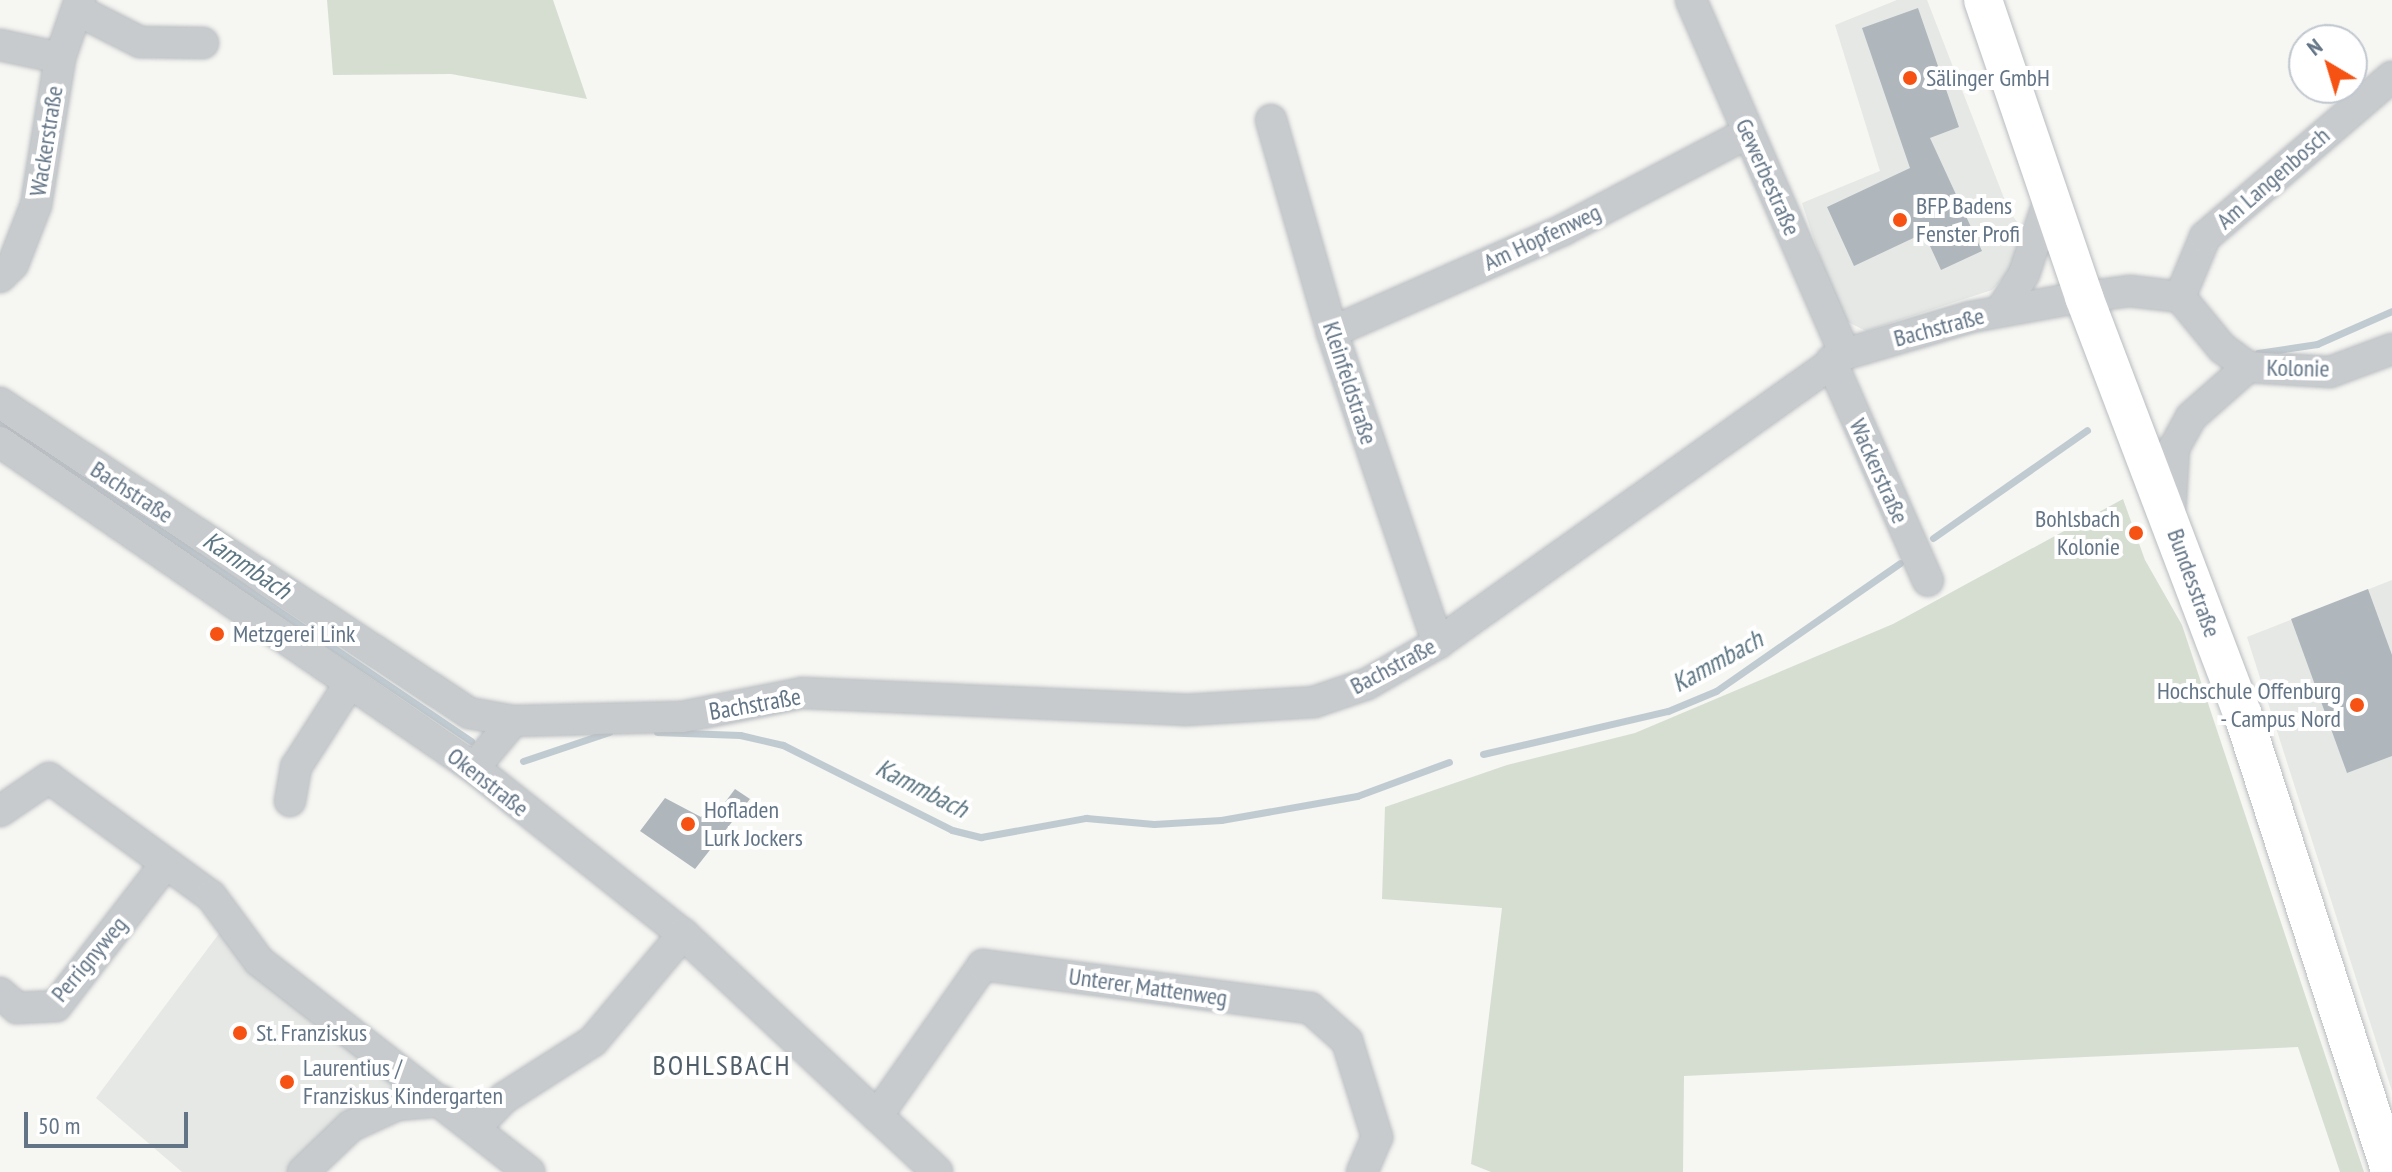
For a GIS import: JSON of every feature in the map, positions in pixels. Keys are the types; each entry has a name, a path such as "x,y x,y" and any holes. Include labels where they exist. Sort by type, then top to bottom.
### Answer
{"main road":[{"name":"Bundesstraße","path":"1983,0 2084,297 2243,715 2391,1172"}],"street":[{"name":"Gewerbestraße","path":"1691,0 1838,358"},
{"path":"78,5 140,42 203,43"},
{"name":"Wackerstraße","path":"0,277 13,264 36,205 60,58 78,5"},
{"path":"0,45 60,58"},
{"name":"Am Langenbosch","path":"2180,297 2205,237 2392,77"},
{"name":"Kleinfeldstraße","path":"1271,120 1332,332 1438,643"},
{"name":"Am Hopfenweg","path":"1332,332 1563,230 1748,133"},
{"path":"2001,310 2024,274 2050,197"},
{"path":"2084,297 2130,291 2180,297"},
{"name":"Bachstraße","path":"0,403 469,713 513,721 682,717 802,693 1185,710 1314,702 1367,684 1438,643 1838,358 2001,310 2084,297"},
{"name":"Kolonie","path":"2180,297 2222,348 2248,367 2330,372 2392,349"},
{"name":"Wackerstraße","path":"1838,358 1928,581"},
{"name":"Kolonie","path":"2170,517 2174,448 2191,417 2248,367"},
{"name":"Okenstraße","path":"0,442 474,768 683,934 937,1172"},
{"path":"290,801 296,767 350,683"},
{"path":"474,768 513,721"},
{"path":"0,811 49,778 163,867 211,896 259,961 476,1127 529,1172"},
{"name":"Perrignyweg","path":"0,993 17,1008 56,1006 163,867"},
{"path":"476,1127 504,1098 593,1041 683,934"},
{"name":"Unterer Mattenweg","path":"877,1116 983,965 1310,1008 1347,1041 1377,1137 1362,1172"},
{"path":"303,1172 326,1144 377,1113 419,1100 442,1101"}],"shaded area":[{"path":"327,0 553,0 587,99 451,74 333,75"},
{"path":"1897,0 1927,0 2009,211 2023,230 2014,266 1992,290 1866,331 1840,318 1802,203 1880,171 1835,25"},
{"path":"2123,499 2145,560 2182,625 2364,1172 2340,1172 2298,1047 1684,1076 1683,1172 1491,1172 1471,1164 1502,908 1382,899 1385,807 1507,765 1635,733 1893,624"},
{"path":"2392,580 2392,1091 2247,637"},
{"name":"St. Franziskus","path":"221,931 415,1092 293,1172 182,1172 96,1098"}],"building":[{"path":"1918,8 1959,127 1930,138 1982,251 1941,270 1924,233 1854,266 1827,207 1910,168 1862,28"},
{"name":"Hochschule Offenburg - Campus Nord","path":"2368,589 2392,655 2392,756 2347,773 2291,619"},
{"name":"Hofladen Lurk Jockers","path":"735,789 750,799 695,869 640,831 665,798 701,817 714,799 723,805"}],"waterway":[{"name":"Kammbach","path":"2258,353 2317,344 2392,311"},
{"name":"Kammbach","path":"0,422 471,741"},
{"name":"Kammbach","path":"1933,538 2087,430"},
{"name":"Kammbach","path":"1483,754 1668,711 1716,691 1900,563"},
{"name":"Kammbach","path":"523,761 609,732"},
{"name":"Kammbach","path":"657,732 740,735 783,745 952,830 981,837 1086,818 1154,824 1221,820 1357,796 1449,762"}],"place":[{"name":"Sälinger GmbH","path":"1910,78"},
{"name":"BFP Badens Fenster Profi","path":"1900,220"},
{"name":"Bohlsbach Kolonie","path":"2136,533"},
{"name":"Metzgerei Link","path":"217,634"},
{"name":"Hochschule Offenburg - Campus Nord","path":"2357,705"},
{"name":"Hofladen Lurk Jockers","path":"688,824"},
{"name":"St. Franziskus","path":"240,1033"},
{"name":"Laurentius / Franziskus Kindergarten","path":"287,1082"}],"district":[{"name":"BOHLSBACH","path":"722,1065"}]}
